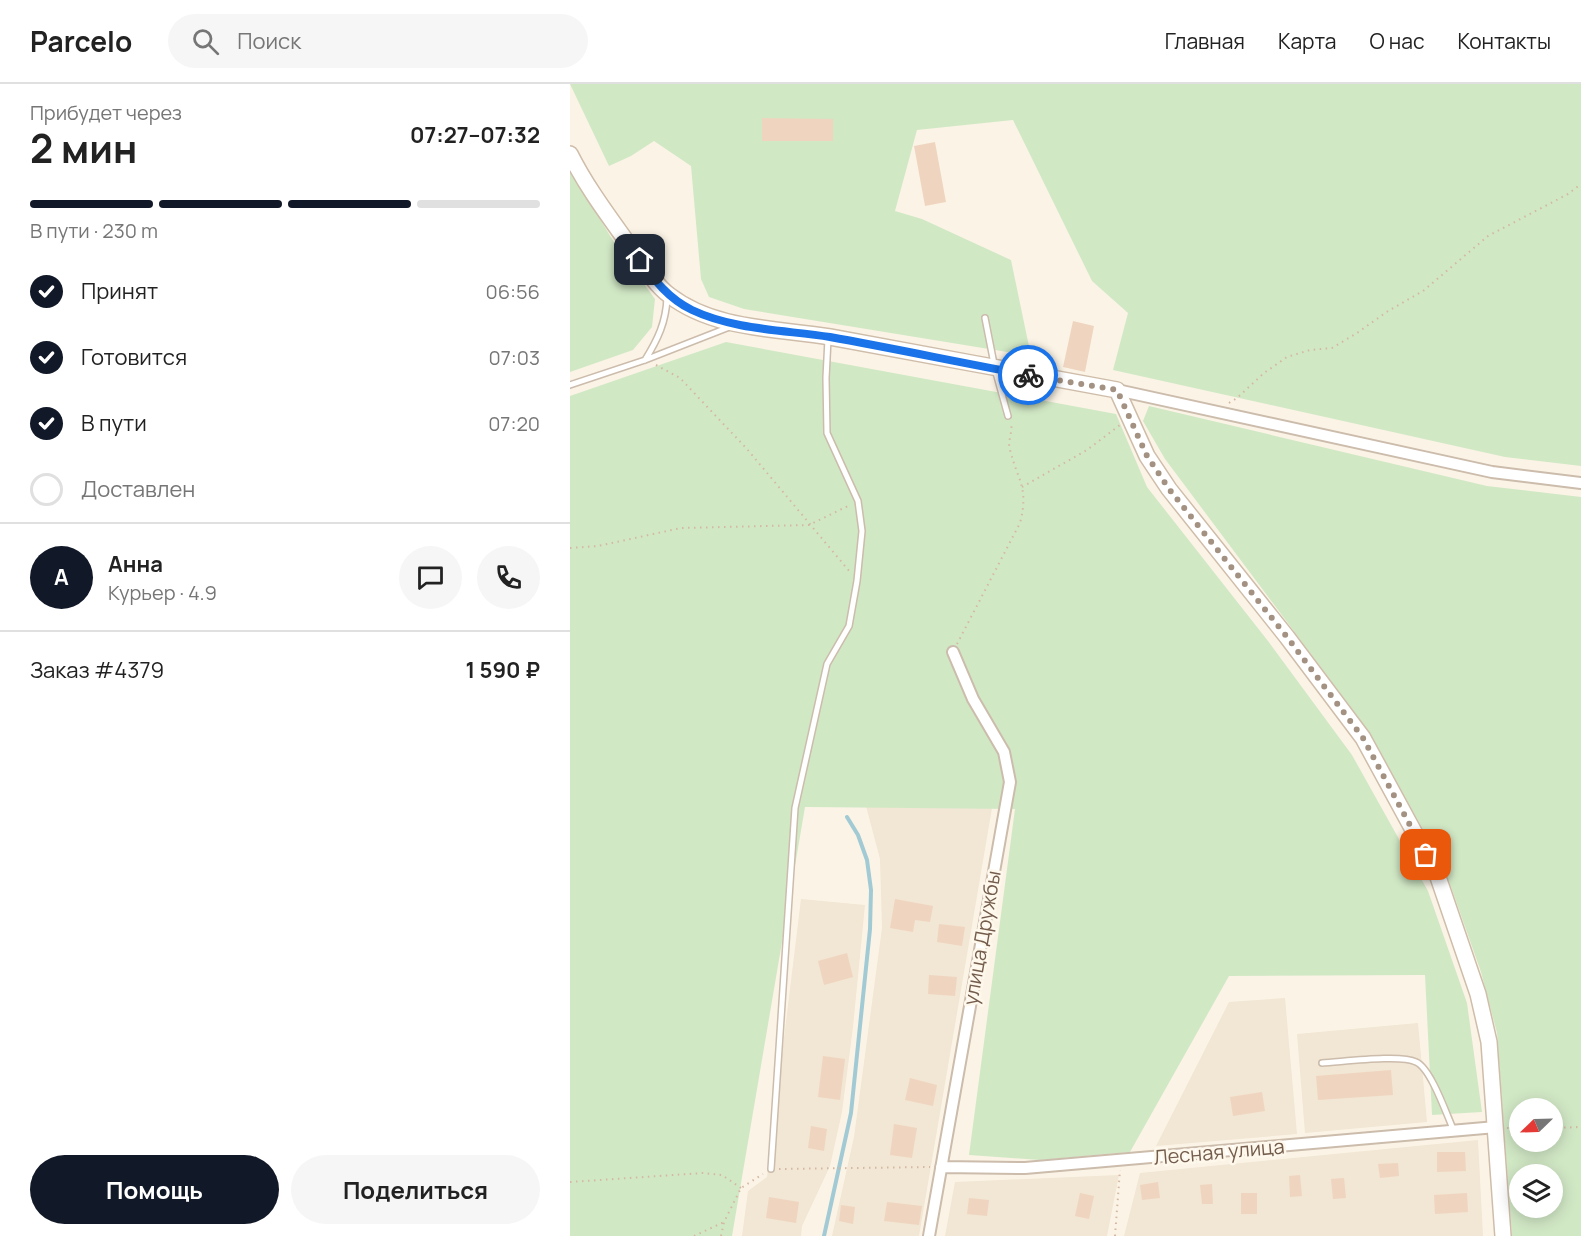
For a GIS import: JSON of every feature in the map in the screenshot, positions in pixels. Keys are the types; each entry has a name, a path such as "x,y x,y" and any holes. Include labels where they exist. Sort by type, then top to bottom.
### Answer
{"street":[{"path":"570,154 591,192 652,277 667,294 691,310 712,318 1117,390 1492,472 1581,483"},
{"path":"1117,390 1147,456 1169,489 1287,637 1363,738 1437,874 1478,994 1489,1042 1503,1236"},
{"name":"улица Дружбы","path":"929,1236 1010,782 1004,752 974,699 953,652"},
{"name":"Лесная улица","path":"941,1167 1025,1168 1496,1127"}],"lane":[{"path":"645,360 660,336 666,313 667,294"},
{"path":"985,318 995,369 1008,416"},
{"path":"570,385 645,360 738,324"},
{"path":"771,1169 795,808 827,664 849,626 857,581 862,531 858,501 827,433 826,378 829,337"},
{"path":"1322,1064 1402,1059 1417,1062 1427,1072 1454,1131"}],"path":[{"path":"1229,403 1287,357 1310,350 1332,348 1423,291 1488,236 1568,194 1581,184"},
{"path":"645,360 680,378 747,449 857,581"},
{"path":"953,652 1020,523 1025,505 1022,487 1009,448 1012,425 1008,416"},
{"path":"1022,487 1087,450 1130,418"},
{"path":"570,548 598,546 681,528 809,525 858,501"},
{"path":"1563,1128 1581,1127"},
{"path":"1115,1236 1120,1161"},
{"path":"721,1236 724,1222 741,1188 771,1169 941,1167"},
{"path":"570,1182 704,1173 722,1175 741,1188"},
{"path":"694,1236 724,1222"}],"shaded area":[{"path":"998,773 919,1236 832,1236 854,1137 882,928 880,859 862,791"},
{"path":"801,899 865,905 842,1112 830,1166 802,1226 801,1236 742,1236 748,1191 767,1177"},
{"path":"1285,998 1297,1134 1156,1146 1229,1002"},
{"path":"1418,1023 1427,1122 1305,1133 1297,1034"},
{"path":"1478,1140 1483,1236 1124,1236 1140,1173"},
{"path":"1119,1175 1107,1236 945,1236 955,1182"}],"green space":[{"path":"570,84 1581,84 1581,466 1505,457 1113,370 1128,313 1092,281 1013,120 917,130 895,211 922,219 1011,260 1031,356 744,309 709,297 701,279 691,166 654,141 631,156 609,166"},
{"path":"570,170 617,247 655,299 652,327 633,350 570,372"},
{"path":"726,342 1116,414 1147,487 1268,641 1352,755 1428,891 1467,1003 1482,1112 1432,1115 1425,975 1229,976 1130,1152 1040,1160 969,1155 1015,809 805,807 732,1236 570,1236 570,396"},
{"path":"1149,406 1487,486 1581,497 1581,1236 1512,1236 1511,1218 1563,1218 1563,1164 1509,1164 1509,1195 1497,1033 1481,972 1445,870 1370,733 1165,459 1143,421"}],"building":[{"path":"762,118 833,119 833,141 762,141"},
{"path":"935,142 946,202 925,206 914,146"},
{"path":"1073,321 1094,326 1085,372 1063,367"},
{"path":"895,899 933,906 930,922 915,920 913,932 890,928"},
{"path":"939,924 965,927 962,946 937,942"},
{"path":"847,953 853,977 824,985 818,961"},
{"path":"929,975 957,977 955,996 928,994"},
{"path":"823,1056 845,1059 840,1100 818,1097"},
{"path":"1391,1070 1393,1095 1318,1100 1316,1076"},
{"path":"910,1078 937,1085 933,1106 905,1100"},
{"path":"1262,1092 1265,1111 1233,1116 1230,1097"},
{"path":"894,1124 917,1128 912,1158 890,1155"},
{"path":"811,1126 827,1129 824,1151 808,1148"},
{"path":"1437,1152 1465,1152 1466,1171 1437,1172"},
{"path":"1398,1163 1399,1176 1380,1178 1378,1164"},
{"path":"1300,1175 1302,1196 1290,1197 1289,1176"},
{"path":"1344,1178 1346,1198 1333,1199 1331,1179"},
{"path":"1158,1182 1160,1198 1142,1200 1140,1185"},
{"path":"1212,1184 1213,1204 1202,1204 1200,1185"},
{"path":"1080,1193 1094,1196 1089,1219 1075,1216"},
{"path":"1241,1193 1257,1193 1257,1214 1241,1214"},
{"path":"1467,1193 1468,1212 1435,1214 1434,1195"},
{"path":"769,1197 799,1202 796,1223 766,1218"},
{"path":"969,1198 989,1200 987,1216 967,1214"},
{"path":"887,1202 922,1206 919,1225 884,1221"},
{"path":"841,1205 855,1207 853,1224 839,1221"}],"waterway":[{"path":"824,1236 851,1113 870,929 871,890 867,860 858,835 847,817"}],"way so far":[{"path":"1028,375 1117,390 1147,456 1169,489 1287,637 1363,738 1426,855"}],"route":[{"path":"640,260 667,294 691,310 712,318 829,337 1028,375"}]}
